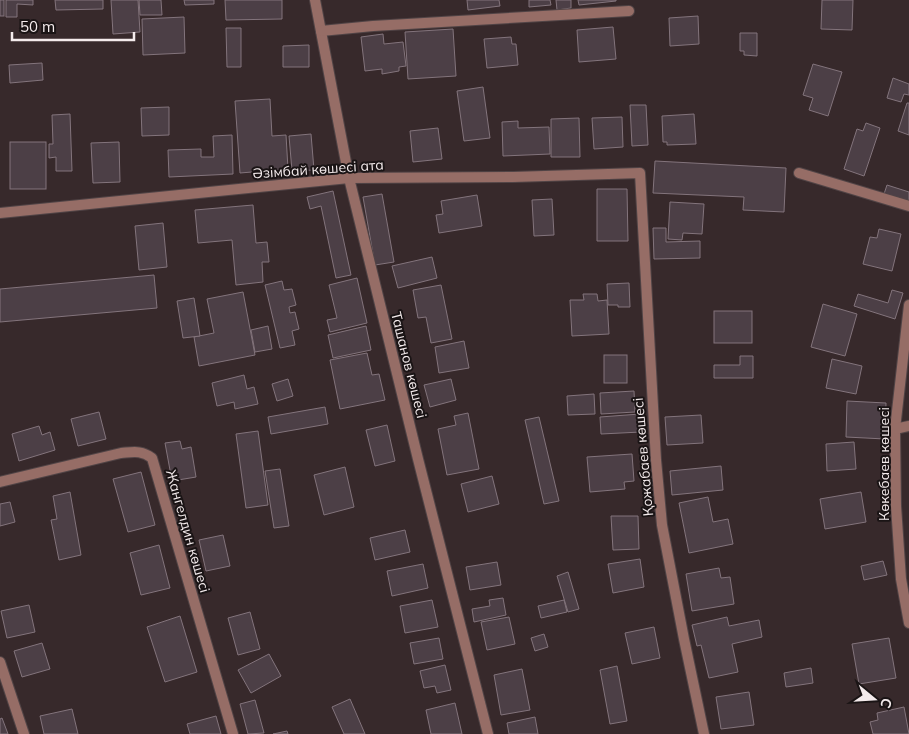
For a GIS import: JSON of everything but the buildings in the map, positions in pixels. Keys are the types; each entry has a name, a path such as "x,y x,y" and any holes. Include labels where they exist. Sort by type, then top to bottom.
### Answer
{"street":[{"name":"Ташанов көшесі","path":"315,0 349,178 488,734"},
{"path":"320,31 373,26 629,11"},
{"name":"Әзімбай көшесі ата","path":"0,213 349,178 513,177 640,173"},
{"name":"Қожабаев көшесі","path":"640,173 656,460 662,525 704,734"},
{"path":"800,173 909,206"},
{"name":"Көкебаев көшесі","path":"909,305 895,429 896,506 901,579 909,623"},
{"path":"895,429 909,426"},
{"name":"Жангелдин көшесі","path":"0,482 121,453 136,451 145,453 152,458 234,734"},
{"path":"0,662 24,734"}]}
